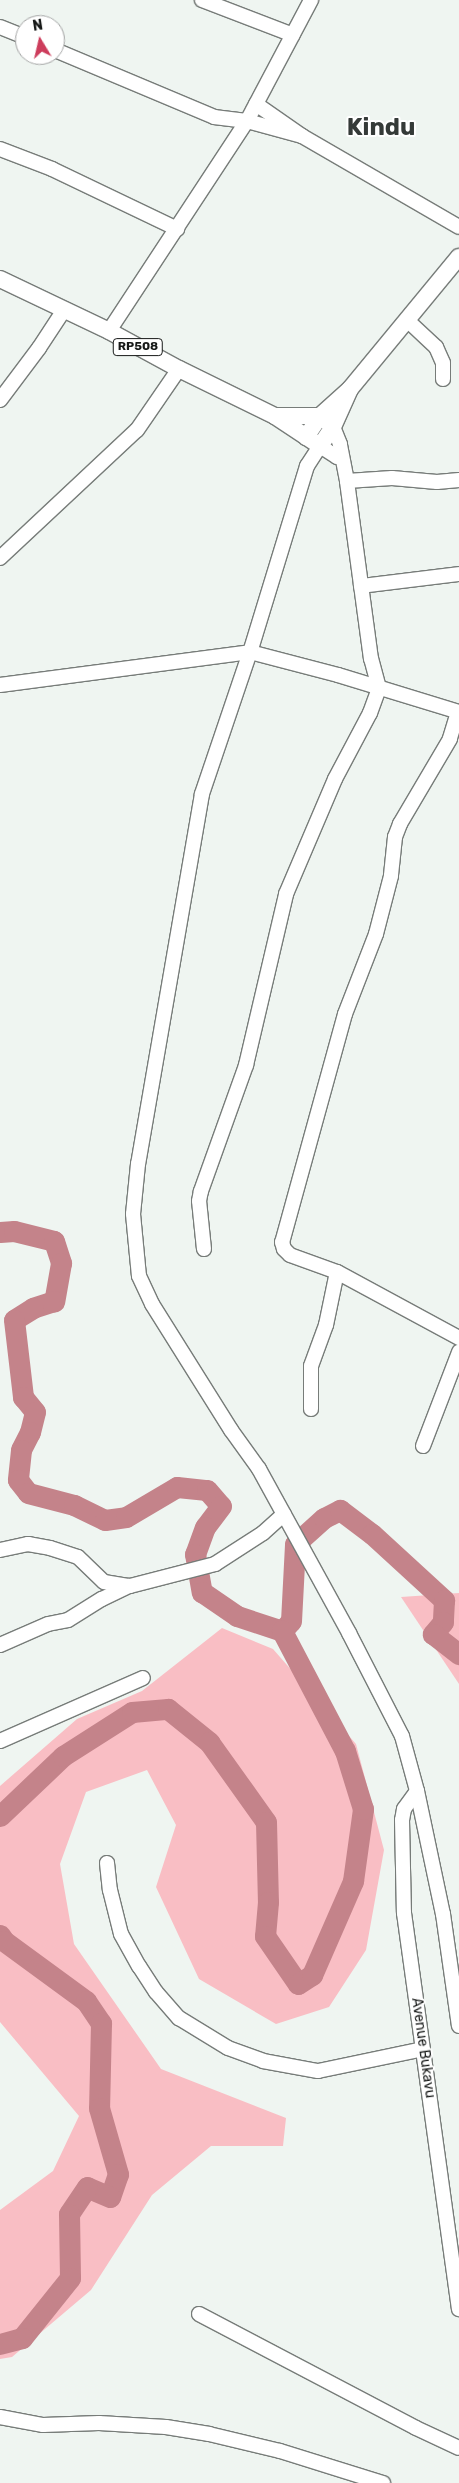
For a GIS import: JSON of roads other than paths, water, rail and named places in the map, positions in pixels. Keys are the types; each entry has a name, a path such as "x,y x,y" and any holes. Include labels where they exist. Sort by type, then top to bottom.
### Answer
{"main road":[{"path":"306,437 320,416 350,389 459,257"},
{"name":"RP508","path":"0,279 109,332 179,370 275,416 320,446"},
{"path":"320,446 333,427 350,389"},
{"name":"RP508","path":"275,416 320,416"},
{"path":"320,416 333,427"}],"street":[{"path":"202,0 293,35"},
{"path":"109,332 247,121 311,0"},
{"path":"0,27 15,33"},
{"path":"65,54 214,117 247,121 302,136"},
{"path":"256,104 302,136 459,228"},
{"path":"0,149 52,169 176,229"},
{"path":"0,400 39,348 64,310"},
{"path":"407,320 436,347 444,363 443,379"},
{"path":"0,558 137,430 179,370"},
{"path":"204,1249 199,1201 201,1191 246,1065 286,894 336,779 370,713 379,688 371,659 347,480 333,427"},
{"path":"306,437 307,466"},
{"path":"342,457 337,457 320,446 307,466 250,652 202,794 138,1164 133,1214 139,1276 152,1304 231,1430 259,1469 309,1559 402,1736 418,1791 443,1914 459,2026"},
{"path":"347,480 392,478 437,482 459,480"},
{"path":"361,586 459,574"},
{"path":"0,685 250,652 338,675 459,712 450,739 400,824 395,837 392,876 376,934 345,1014 282,1236 284,1249 290,1255 337,1272 459,1338"},
{"path":"312,1409 311,1366 326,1325 337,1272"},
{"path":"423,1446 459,1352"},
{"path":"0,1645 48,1624 68,1620 102,1599 130,1586 215,1564 286,1518"},
{"path":"0,1550 28,1544 50,1548 78,1557 104,1582 130,1586"},
{"path":"0,1741 143,1678"},
{"name":"Avenue Bukavu","path":"418,1791 404,1809 404,1913 459,2309"},
{"path":"107,1863 110,1890 121,1934 156,1992 179,2018 228,2048 263,2061 318,2071 423,2049"},
{"path":"198,2314 416,2428 459,2448"},
{"path":"0,2417 44,2425 99,2423 166,2427 209,2434 280,2451 383,2483"}],"waterway":[{"path":"0,1232 14,1231 54,1241 61,1263 54,1301 33,1308 14,1320 23,1397 35,1412 30,1432 21,1450 18,1480 28,1493 74,1505 105,1520 126,1517 177,1487 207,1490 221,1506 205,1527 195,1554 202,1592 237,1616 282,1631 291,1621 295,1544 324,1518 340,1510 372,1534 444,1600 443,1622 433,1634 459,1654"},
{"path":"0,1816 63,1756 132,1712 168,1709 209,1742 266,1822 268,1902 265,1936 298,1984 312,1975 353,1881 363,1809 345,1751 282,1631"},
{"path":"0,1935 4,1941 86,2001 101,2023 99,2108 118,2174 110,2197 87,2187 69,2214 70,2278 22,2338 0,2344"}],"district":[{"name":"Kindu","path":"381,128"}]}
